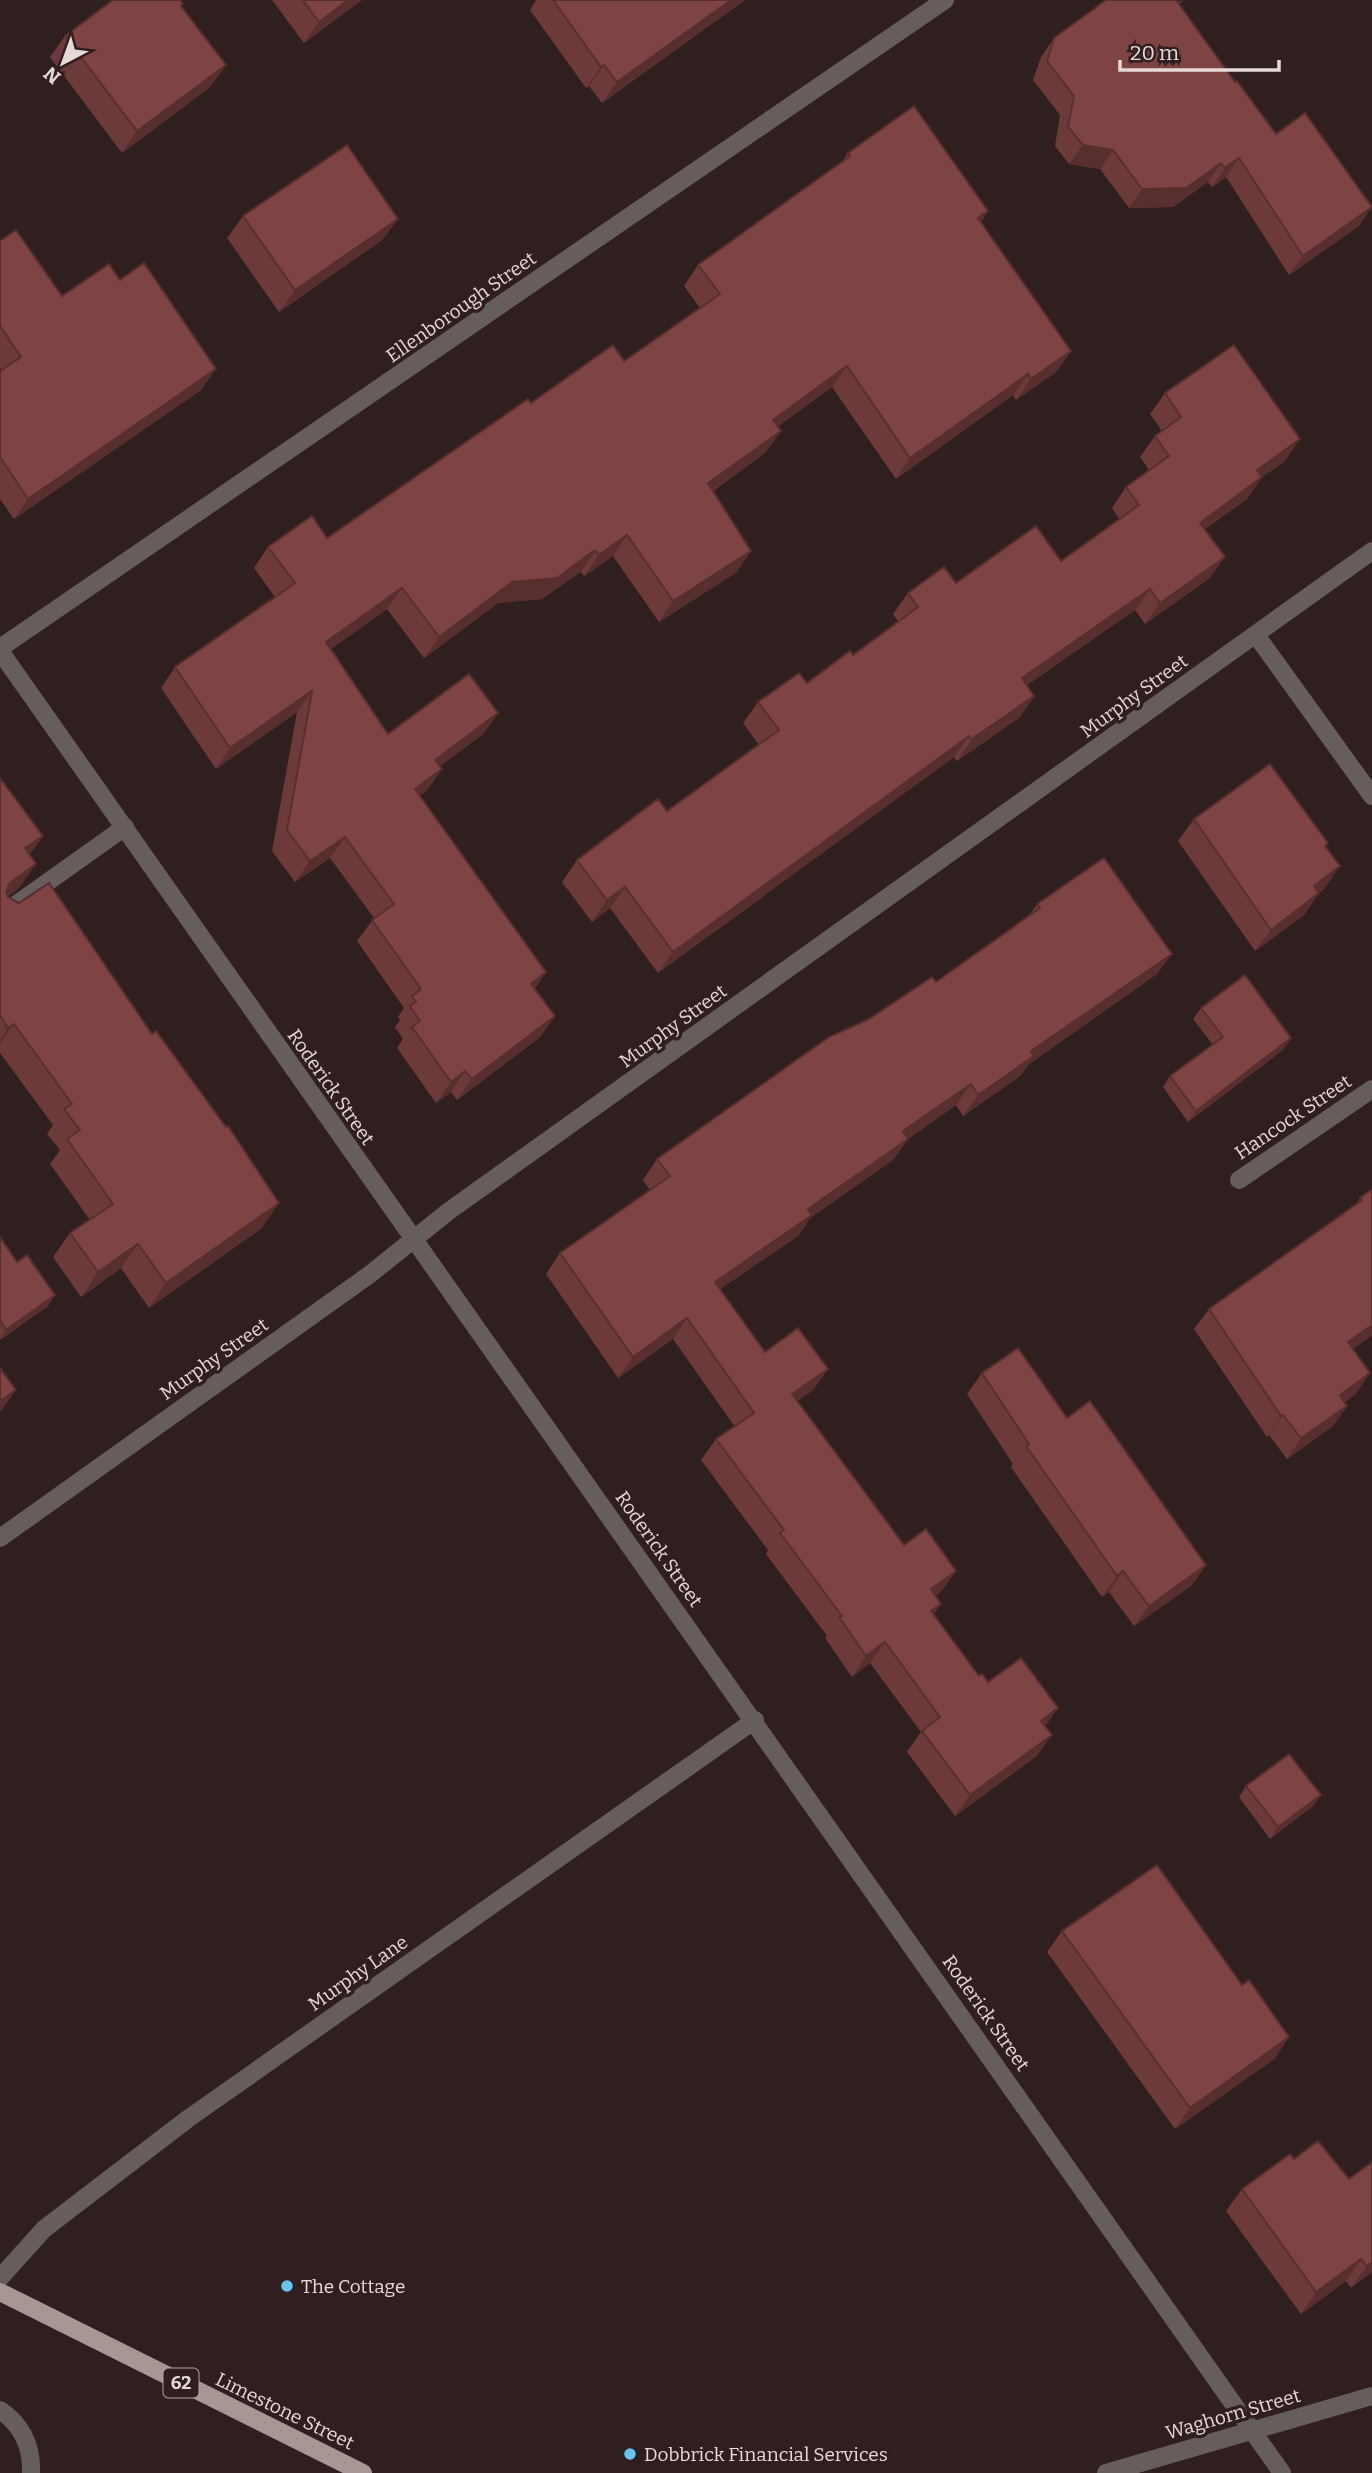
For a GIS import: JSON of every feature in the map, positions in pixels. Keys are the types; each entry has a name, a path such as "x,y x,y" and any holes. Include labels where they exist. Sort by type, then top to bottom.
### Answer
{"main road":[{"name":"Limestone Street","path":"0,2292 363,2473"}],"street":[{"name":"Ellenborough Street","path":"0,650 946,0"},
{"name":"Murphy Street","path":"0,1538 1372,551"},
{"path":"1256,635 1372,796"},
{"name":"Roderick Street","path":"0,650 1282,2473"},
{"path":"0,916 125,827"},
{"name":"Hancock Street","path":"1239,1180 1372,1088"},
{"name":"Murphy Lane","path":"0,2278 44,2229 189,2118 755,1720"},
{"name":"Waghorn Street","path":"1105,2473 1372,2396"},
{"path":"0,2410 13,2418 27,2441 31,2473"}],"building":[{"path":"113,0 180,0 183,4 181,6 226,65 137,131 65,36"},
{"path":"303,0 348,0 319,22"},
{"path":"553,0 731,0 617,82 604,65 601,67"},
{"path":"1106,0 1176,0 1276,134 1305,113 1372,207 1303,256 1239,158 1225,168 1221,163 1186,188 1142,189 1113,150 1083,145 1068,127 1074,96 1047,61 1054,38"},
{"path":"914,106 988,211 978,218 1071,351 1031,379 1028,374 910,458 847,366 773,420 781,431 708,483 751,551 673,601 627,535 599,555 596,551 592,552 557,578 512,582 439,637 402,588 326,642 388,734 469,674 498,713 435,760 442,769 415,789 546,972 531,984 555,1016 472,1079 465,1071 451,1082 412,1027 420,1021 410,1006 416,1002 412,996 421,989 372,920 394,904 345,837 310,861 287,830 312,691 230,748 175,667 295,583 268,547 312,516 327,538 528,399 531,403 613,345 624,361 720,294 698,265 850,156 848,153"},
{"path":"347,145 398,219 295,290 243,216"},
{"path":"16,230 62,296 109,264 120,280 144,263 216,369 28,499 0,457 0,371 21,357 0,326 0,241"},
{"path":"1234,345 1300,439 1257,470 1262,477 1200,523 1225,557 1160,603 1150,589 1022,678 1034,696 972,739 969,736 673,952 625,887 607,900 577,860 658,799 667,811 779,730 758,702 799,673 807,683 850,651 853,655 918,607 908,593 944,567 956,583 1036,526 1061,561 1139,505 1126,487 1169,456 1155,436 1181,417 1165,393"},
{"path":"1270,764 1328,843 1325,846 1340,866 1314,886 1319,893 1271,930 1194,819"},
{"path":"0,778 43,836 25,848 36,864 10,883 6,892 8,897 19,903 49,883 152,1034 156,1031 226,1127 228,1126 279,1203 166,1283 138,1244 98,1272 70,1233 113,1204 67,1139 80,1130 64,1109 72,1104 14,1024 8,1028 0,1015"},
{"path":"1104,858 1172,954 1031,1051 1034,1056 978,1095 971,1084 903,1131 908,1139 808,1209 812,1215 715,1282 765,1352 798,1328 828,1369 792,1394 904,1545 926,1529 956,1571 931,1589 941,1604 931,1611 979,1676 982,1674 988,1682 1021,1658 1058,1708 1041,1721 1052,1735 970,1795 922,1731 940,1717 885,1642 866,1656 839,1617 842,1616 780,1533 784,1530 716,1439 754,1413 687,1318 633,1357 560,1253 670,1176 657,1159 829,1037 869,1019 932,977 936,982 1040,908 1037,904"},
{"path":"1245,975 1291,1038 1196,1111 1170,1076 1223,1037 1201,1008"},
{"path":"1372,1189 1372,1325 1348,1342 1370,1373 1340,1395 1347,1406 1301,1438 1283,1415 1281,1416 1209,1309 1362,1200 1360,1198"},
{"path":"0,1237 17,1262 27,1255 55,1295 6,1330 0,1320"},
{"path":"1018,1348 1067,1418 1090,1401 1206,1565 1149,1606 1123,1571 1117,1576 1026,1446 1029,1444 982,1373"},
{"path":"0,1368 16,1390 0,1401"},
{"path":"1289,1754 1321,1795 1278,1827 1246,1786"},
{"path":"1157,1865 1242,1985 1249,1980 1289,2037 1190,2108 1062,1931"},
{"path":"1318,2141 1349,2179 1372,2162 1372,2262 1367,2266 1361,2259 1316,2292 1242,2189 1290,2154 1294,2159"}],"place":[{"name":"The Cottage","path":"287,2286"},
{"name":"Dobbrick Financial Services","path":"630,2454"}]}
